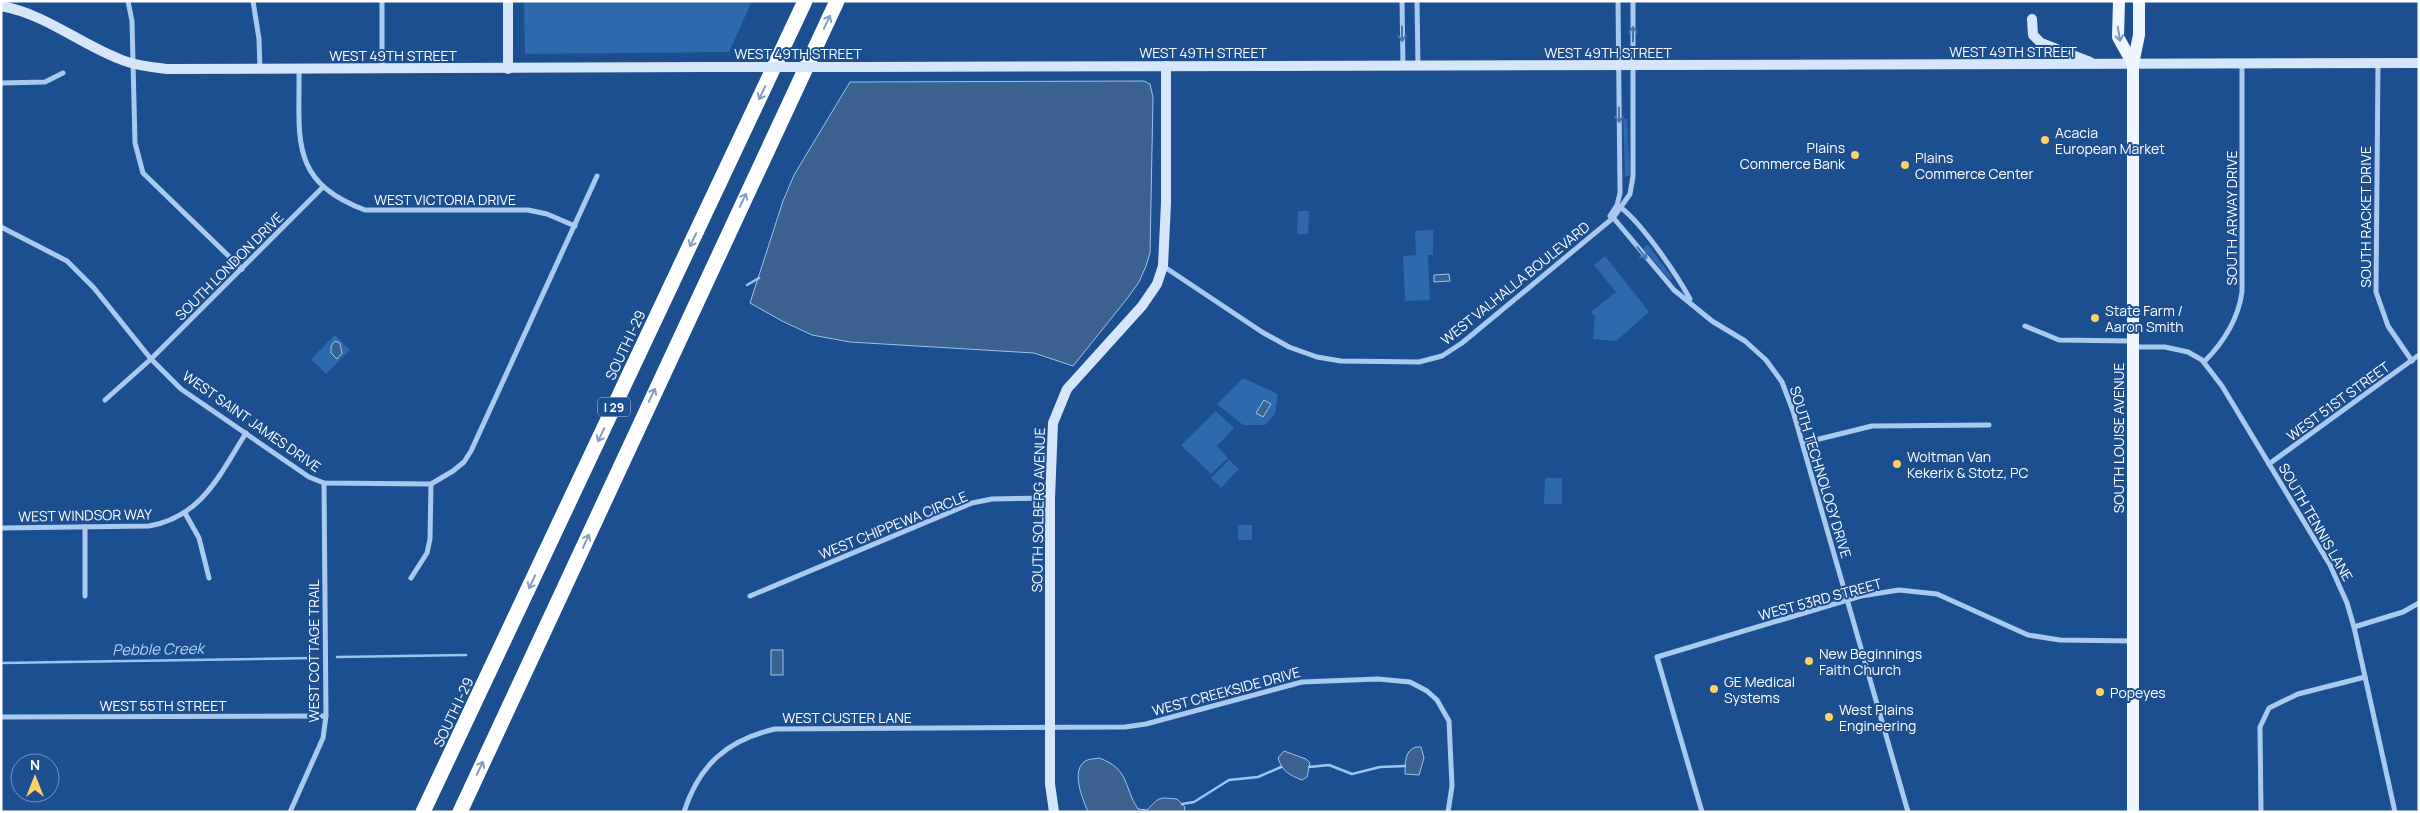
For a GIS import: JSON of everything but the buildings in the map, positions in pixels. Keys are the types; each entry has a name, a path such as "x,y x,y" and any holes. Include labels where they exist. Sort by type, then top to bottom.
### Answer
{"highway":[{"name":"SOUTH I-29","path":"424,812 804,1"},
{"name":"I 29","path":"460,812 837,1"}],"main road":[{"path":"508,1 508,69"},
{"name":"SOUTH LOUISE AVENUE","path":"2118,1 2118,37 2133,64"},
{"name":"SOUTH LOUISE AVENUE","path":"2133,812 2133,64 2139,35 2139,1"},
{"name":"WEST 49TH STREET","path":"1,6 20,10 48,21 100,50 132,63 167,69 1632,66 2419,62"},
{"path":"2032,20 2033,35 2041,43 2095,64"},
{"name":"SOUTH SOLBERG AVENUE","path":"1054,812 1050,784 1050,498 1053,423 1062,397 1076,376 1142,306 1157,284 1163,266 1166,213 1166,66"}],"street":[{"path":"128,1 132,21 135,143 143,173 242,269"},
{"path":"253,1 260,69"},
{"path":"382,1 382,69"},
{"path":"1402,1 1403,66"},
{"path":"1417,1 1418,66"},
{"name":"WEST VALHALLA BOULEVARD","path":"1618,1 1620,206"},
{"name":"WEST VALHALLA BOULEVARD","path":"1163,266 1262,332 1289,348 1308,355 1342,360 1419,362 1442,356 1462,343 1606,223 1630,194 1634,176 1633,1"},
{"name":"SOUTH ARWAY DRIVE","path":"2204,362 2230,330 2238,313 2242,292 2242,63"},
{"name":"SOUTH RACKET DRIVE","path":"2378,63 2376,292 2385,320 2412,361"},
{"name":"WEST VICTORIA DRIVE","path":"300,69 300,139 304,160 322,188 342,201 365,210 528,210 548,214 575,226"},
{"path":"1,83 45,82 62,73"},
{"path":"411,578 427,554 430,539 431,484 464,462 471,451 597,176"},
{"name":"SOUTH LONDON DRIVE","path":"105,400 151,359 322,188"},
{"name":"SOUTH TECHNOLOGY DRIVE","path":"1620,206 1674,273 1691,302"},
{"name":"SOUTH TECHNOLOGY DRIVE","path":"1612,216 1666,282 1712,321 1756,350 1770,365 1787,394 1803,443 1908,812"},
{"name":"WEST SAINT JAMES DRIVE","path":"1,227 67,261 94,288 151,359 181,389 309,478 324,483 431,484"},
{"name":"SOUTH TENNIS LANE","path":"2025,326 2059,340 2175,348 2204,362 2222,386 2330,565 2344,596 2354,627 2395,812"},
{"name":"WEST 51ST STREET","path":"2269,464 2419,355"},
{"path":"1803,443 1872,426 1989,425"},
{"name":"WEST WINDSOR WAY","path":"1,528 149,526 165,524 185,514 213,486 246,433"},
{"name":"WEST COTTAGE TRAIL","path":"290,812 323,738 326,716 324,483"},
{"name":"WEST CHIPPEWA CIRCLE","path":"750,596 972,503 992,499 1050,498"},
{"path":"185,514 199,538 209,578"},
{"path":"85,527 85,596"},
{"name":"WEST 53RD STREET","path":"1702,812 1657,657 1848,600 1874,593 1899,590 1921,592 1949,598 2028,635 2060,640 2133,641"},
{"path":"2354,627 2403,612 2419,603"},
{"path":"2261,812 2260,727 2269,708 2298,694 2365,677"},
{"name":"WEST CREEKSIDE DRIVE","path":"1050,727 1125,727 1146,724 1302,682 1323,680 1400,680 1420,686 1427,691 1437,700 1448,721 1452,786 1448,812"},
{"name":"WEST 55TH STREET","path":"1,717 326,716"},
{"name":"WEST CUSTER LANE","path":"684,812 701,774 715,758 735,743 756,734 775,729 1050,727"}],"shaded area":[{"path":"524,1 752,1 729,52 525,54"},
{"path":"1144,81 1150,84 1153,97 1150,253 1139,282 1073,366 1034,353 850,342 812,335 750,303 783,201 794,175 850,82"},
{"path":"1627,118 1630,175 1625,177 1623,119"},
{"path":"1298,211 1309,211 1308,234 1297,234"},
{"path":"1433,230 1433,255 1428,255 1430,300 1405,301 1403,256 1416,255 1415,231"},
{"path":"1646,245 1649,246 1672,277 1670,280 1644,249"},
{"path":"1605,256 1649,312 1616,341 1593,339 1595,316 1591,312 1616,292 1594,265"},
{"path":"1449,274 1450,281 1434,282 1434,275"},
{"path":"335,335 350,350 326,374 311,359"},
{"path":"335,341 340,343 342,353 337,359 331,353 331,346"},
{"path":"1243,378 1278,394 1275,414 1265,425 1243,425 1217,404"},
{"path":"1264,400 1271,404 1263,417 1256,413"},
{"path":"1216,411 1234,428 1217,446 1228,458 1211,474 1181,445"},
{"path":"1229,460 1239,469 1221,488 1211,478"},
{"path":"1545,478 1562,478 1562,504 1544,504"},
{"path":"1238,525 1252,525 1252,540 1238,540"},
{"path":"771,650 783,650 783,675 771,675"},
{"path":"1416,747 1421,747 1424,758 1419,775 1405,774 1408,754"},
{"path":"1284,751 1306,759 1310,763 1307,777 1302,780 1284,769 1278,758"},
{"path":"1099,758 1109,762 1121,773 1138,809 1147,810 1157,800 1166,798 1177,799 1185,807 1184,812 1088,812 1079,786 1078,772 1085,761"}],"waterway":[{"path":"747,285 759,278"},
{"name":"Pebble Creek","path":"337,657 466,655"},
{"name":"Pebble Creek","path":"1,663 315,658"},
{"path":"1309,767 1329,765 1352,774 1380,767 1405,766"},
{"path":"1182,804 1194,802 1229,780 1258,777 1281,767"}],"place":[{"name":"Acacia European Market","path":"2045,140"},
{"name":"Plains Commerce Bank","path":"1855,155"},
{"name":"Plains Commerce Center","path":"1905,165"},
{"name":"State Farm / Aaron Smith","path":"2095,318"},
{"name":"Woltman Van Kekerix & Stotz, PC","path":"1897,464"},
{"name":"New Beginnings Faith Church","path":"1809,661"},
{"name":"GE Medical Systems","path":"1714,689"},
{"name":"Popeyes","path":"2100,692"},
{"name":"West Plains Engineering","path":"1829,717"}]}
